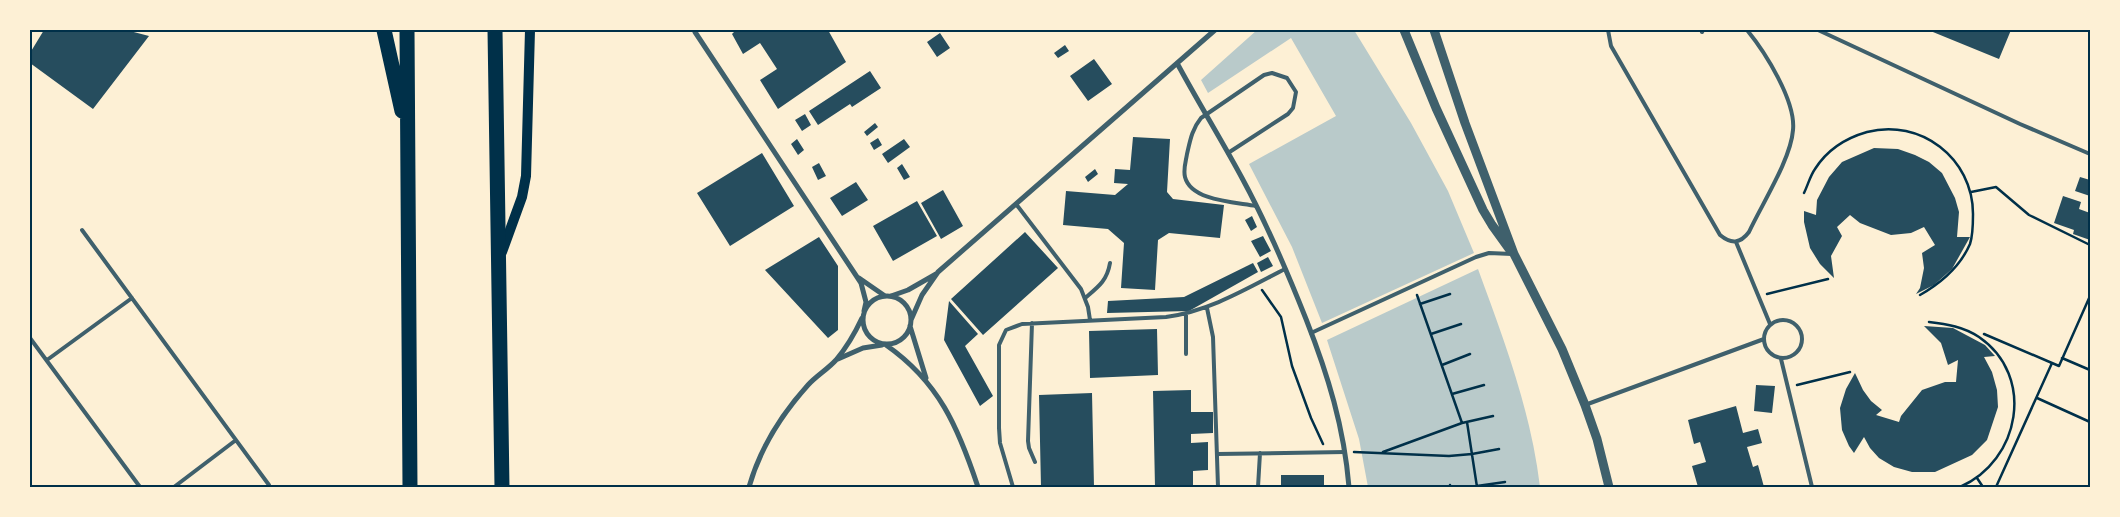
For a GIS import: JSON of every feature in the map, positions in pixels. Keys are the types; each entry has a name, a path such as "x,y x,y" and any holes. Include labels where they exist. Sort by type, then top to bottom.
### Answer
{"highway":[{"path":"384,30 391,68 408,131"},
{"path":"407,30 410,487"},
{"path":"496,30 502,487"}],"main road":[{"path":"498,262 520,202 526,176 530,30"}],"street":[{"path":"891,296 908,290 938,272 1214,30"},
{"path":"1404,30 1436,108 1483,210 1492,226 1514,254"},
{"path":"1434,30 1465,123 1514,254 1562,349 1585,404 1597,440 1609,487"},
{"path":"695,32 864,292 862,318 836,360"},
{"path":"1177,63 1256,206 1285,269 1311,333 1339,416 1346,452 1349,487"},
{"path":"749,487 753,471 768,439 786,410 809,383 836,360 853,351 892,344 904,338 922,295 938,272"},
{"path":"854,275 885,296"},
{"path":"864,311 872,301 885,296 891,296 898,298 907,307 911,320"},
{"path":"862,318 865,332 870,338 908,361 927,380 958,433 978,487"},
{"path":"910,326 927,380"}],"lane":[{"path":"1608,30 1611,46 1720,236 1727,241 1736,242 1744,239 1749,232 1779,170 1793,130 1793,114 1788,99 1747,30"},
{"path":"1818,30 2020,124 2090,154"},
{"path":"1228,153 1288,114 1293,108 1296,92 1293,84 1287,78 1280,74 1272,73 1264,76 1200,118 1192,131 1184,170 1188,185 1200,195 1256,206"},
{"path":"1016,204 1076,282 1085,298 1090,320"},
{"path":"82,230 269,485"},
{"path":"1736,242 1770,324"},
{"path":"1311,333 1489,254 1501,252 1514,254"},
{"path":"1085,298 1102,285 1106,279 1110,263"},
{"path":"1013,487 1000,443 998,345 1006,330 1013,326 1032,323 1166,318 1186,314 1206,308 1285,269"},
{"path":"47,360 132,298"},
{"path":"1206,308 1213,337 1218,487"},
{"path":"1186,314 1186,354"},
{"path":"1779,320 1788,320 1797,325 1802,333 1802,343 1798,352 1790,358 1781,359 1772,356 1766,348 1764,339 1770,324 1779,320"},
{"path":"1032,323 1028,448 1034,462"},
{"path":"30,338 140,487"},
{"path":"1585,404 1764,339"},
{"path":"1781,359 1812,487"},
{"path":"174,487 236,440"},
{"path":"1218,454 1346,452"},
{"path":"1258,487 1260,453"}],"path":[{"path":"1804,193 1814,169 1832,149 1854,136 1879,129 1905,130 1930,139 1950,155 1965,176 1973,200 1973,226 1970,244 1948,276 1920,295"},
{"path":"1971,192 1996,187 2028,215 2090,245"},
{"path":"1759,296 1828,280"},
{"path":"1257,283 1281,317 1292,366 1305,396 1311,418 1327,452"},
{"path":"1414,286 1462,424"},
{"path":"1420,304 1450,294"},
{"path":"1984,334 2058,366 2090,296"},
{"path":"1929,322 1956,326 1980,338 1999,357 2012,382 2016,408 2012,429 2004,448 1996,459 1976,478 1960,487"},
{"path":"1431,334 1461,324"},
{"path":"1442,365 1470,354"},
{"path":"2062,358 2090,370"},
{"path":"1996,487 2052,363"},
{"path":"1788,388 1850,372"},
{"path":"1452,394 1484,385"},
{"path":"2037,398 2090,422"},
{"path":"1381,452 1467,422 1493,416"},
{"path":"1467,422 1477,487 1504,482"},
{"path":"1346,452 1448,456 1500,449"},
{"path":"1976,478 1983,487"}],"shaded area":[{"path":"1257,30 1354,30 1411,123 1448,191 1474,253 1322,323 1292,247 1249,164 1336,116 1291,38 1208,93 1201,80"},
{"path":"1478,269 1507,349 1523,403 1536,459 1540,487 1368,487 1359,439 1327,340"}],"building":[{"path":"44,30 126,30 149,36 93,109 30,63 30,53"},
{"path":"736,30 828,30 846,62 778,109 760,80 777,69 760,43 743,54 732,34"},
{"path":"1928,30 2011,30 1999,59"},
{"path":"940,33 950,48 937,57 927,42"},
{"path":"1065,45 1069,51 1058,58 1054,53"},
{"path":"1094,59 1112,84 1088,101 1070,76"},
{"path":"870,71 881,88 852,107 850,104 818,125 809,111"},
{"path":"805,114 811,125 802,131 795,120"},
{"path":"875,123 878,127 867,136 864,132"},
{"path":"1133,137 1170,139 1167,192 1173,199 1224,205 1220,238 1169,233 1158,240 1155,290 1121,288 1124,243 1108,229 1063,225 1066,191 1115,195 1128,184 1114,183 1115,169 1130,170"},
{"path":"878,138 882,145 874,150 870,143"},
{"path":"797,139 804,150 798,155 791,144"},
{"path":"904,139 910,147 888,163 882,154"},
{"path":"1874,148 1898,149 1915,155 1929,162 1942,173 1955,198 1959,212 1957,237 1970,237 1952,269 1934,285 1916,294 1920,288 1924,268 1922,253 1935,245 1924,227 1911,233 1891,235 1860,223 1850,215 1837,227 1842,236 1831,256 1834,278 1820,264 1810,248 1804,222 1804,211 1816,215 1817,200 1829,177 1842,162"},
{"path":"762,153 794,206 730,246 697,193"},
{"path":"819,163 826,176 818,180 812,167"},
{"path":"902,164 910,177 904,180 897,168"},
{"path":"1095,169 1098,174 1088,182 1085,177"},
{"path":"2080,177 2090,180 2090,196 2075,191"},
{"path":"856,182 868,200 842,216 830,198"},
{"path":"943,190 963,226 941,239 921,203"},
{"path":"2063,196 2081,202 2079,209 2090,213 2090,240 2073,234 2074,230 2054,223"},
{"path":"917,201 937,236 893,261 873,226"},
{"path":"1252,216 1257,227 1251,231 1245,220"},
{"path":"1025,232 1058,268 983,335 951,299"},
{"path":"1263,236 1271,251 1260,257 1251,241"},
{"path":"819,237 838,266 838,330 828,338 765,270"},
{"path":"1268,257 1273,266 1261,272 1257,263"},
{"path":"1253,263 1258,272 1189,311 1107,313 1108,301 1184,297"},
{"path":"949,301 978,334 965,346 993,396 980,406 944,340"},
{"path":"1924,326 1953,328 1985,345 1995,356 1984,357 1992,372 1997,390 1998,407 1987,440 1972,455 1935,472 1912,472 1894,467 1879,458 1870,448 1864,437 1854,453 1842,430 1840,408 1846,389 1855,373 1871,401 1882,410 1876,415 1899,422 1901,416 1922,390 1945,382 1956,382 1958,360 1948,365 1941,343"},
{"path":"1157,329 1158,375 1090,378 1089,331"},
{"path":"1756,385 1775,386 1772,413 1754,411"},
{"path":"1191,390 1191,412 1213,412 1213,433 1191,434 1191,443 1208,442 1208,470 1193,471 1193,487 1155,487 1153,391"},
{"path":"1092,393 1094,487 1041,487 1039,395"},
{"path":"1736,406 1743,433 1758,429 1762,443 1747,447 1753,467 1758,465 1764,487 1698,487 1692,466 1706,462 1700,442 1694,444 1688,420"},
{"path":"1281,475 1324,475 1324,487 1281,487"}]}
